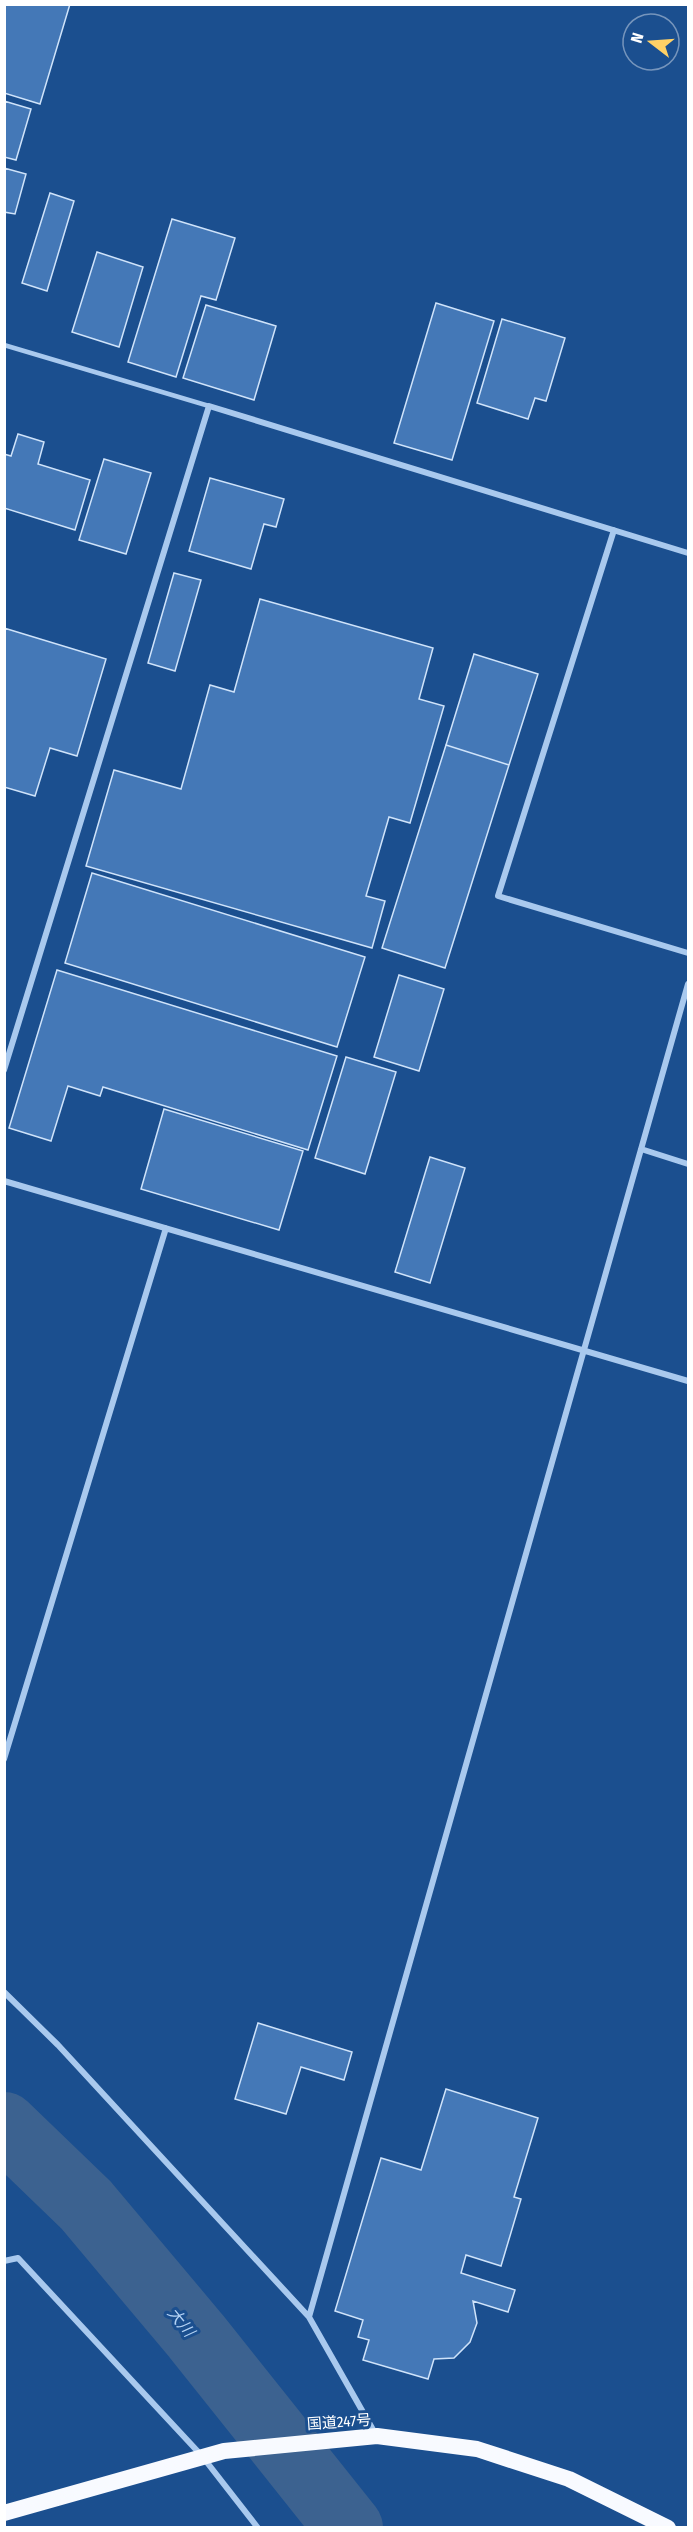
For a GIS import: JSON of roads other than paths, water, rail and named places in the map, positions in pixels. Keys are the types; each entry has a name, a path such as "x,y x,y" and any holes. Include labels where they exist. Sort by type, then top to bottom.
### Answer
{"highway":[{"name":"国道247号","path":"4,2513 224,2451 377,2436 477,2449 568,2479 668,2528"}],"street":[{"path":"4,1070 209,406 688,553"},
{"path":"614,530 498,896 688,953"},
{"path":"309,2317 688,984"},
{"path":"641,1149 688,1164"},
{"path":"4,1181 688,1381"},
{"path":"4,1758 166,1228"},
{"path":"4,1992 58,2045 309,2317 377,2436"},
{"path":"4,2261 18,2258 202,2456 258,2528"}],"lane":[{"path":"4,345 209,406"}],"waterway":[{"name":"大川","path":"4,2126 86,2205 196,2336 349,2528"}]}
